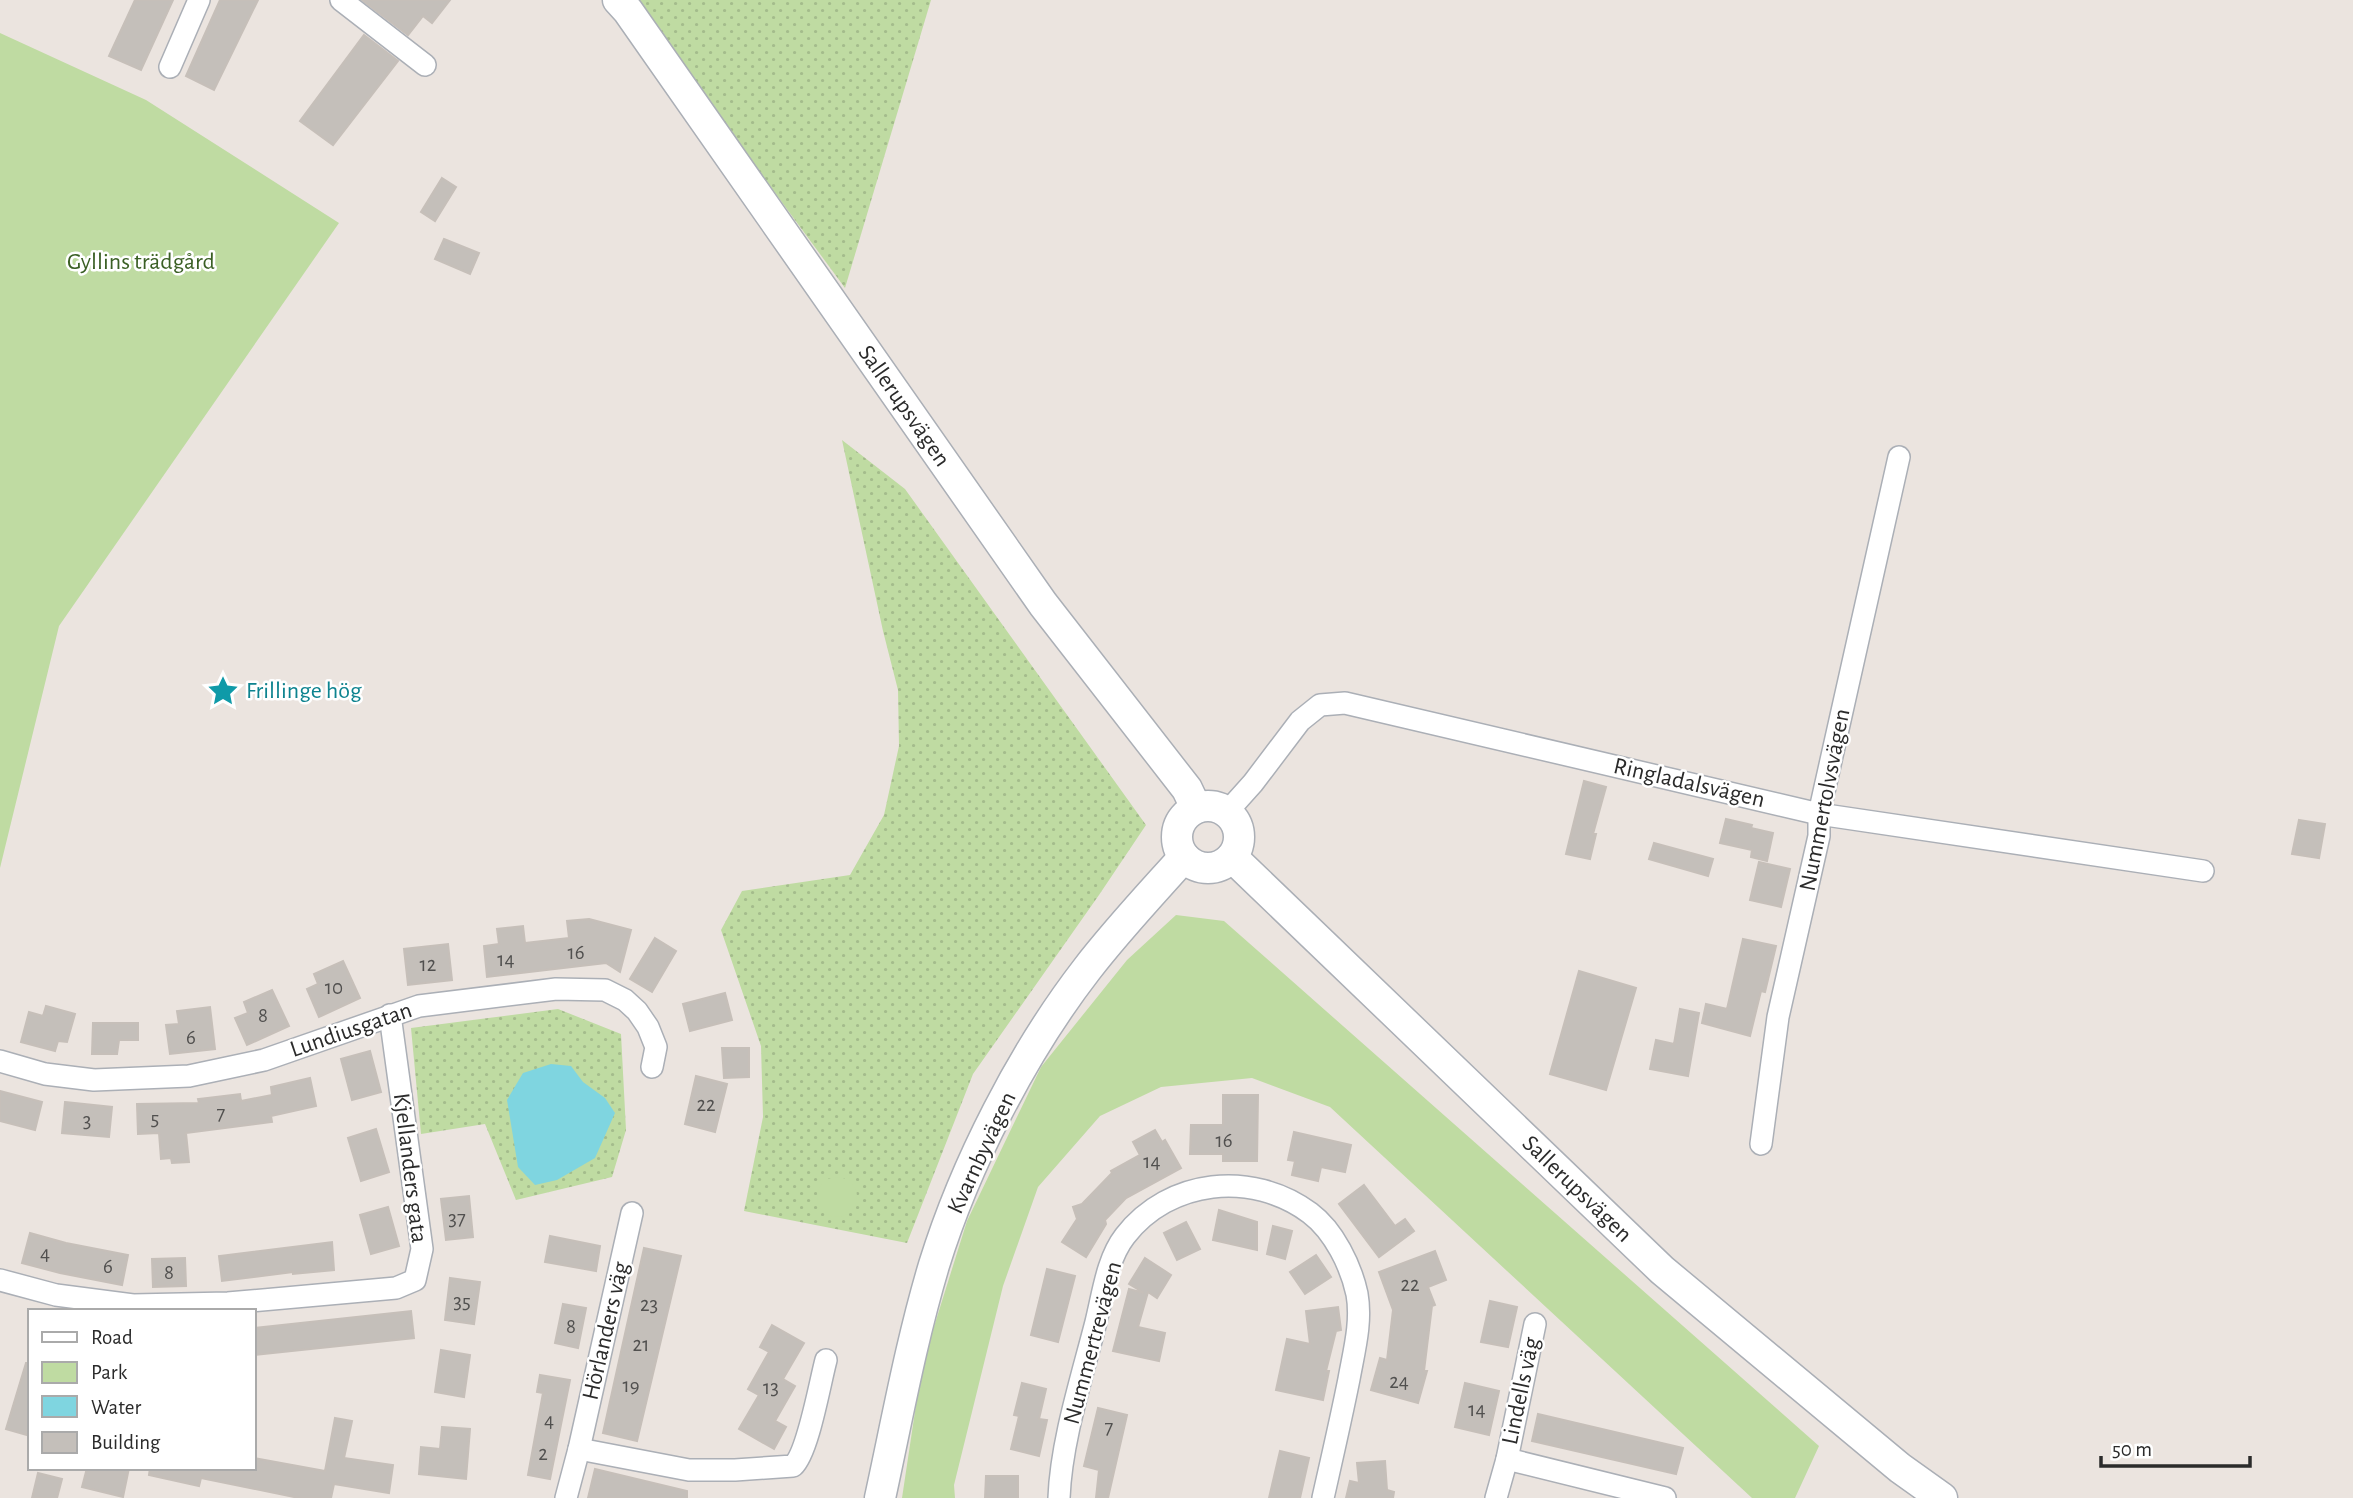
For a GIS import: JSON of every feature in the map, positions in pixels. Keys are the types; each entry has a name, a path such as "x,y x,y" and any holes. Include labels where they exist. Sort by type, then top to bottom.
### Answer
{"main road":[{"name":"Sallerupsvägen","path":"618,0 738,166 1043,604 1187,789 1196,808"},
{"path":"1212,806 1227,812 1240,833 1239,844 1232,857 1219,867 1208,869 1198,867 1184,858 1177,844 1177,833 1185,816 1196,808 1212,806"},
{"name":"Sallerupsvägen","path":"1232,857 1662,1270 1900,1468 1942,1498"},
{"name":"Kvarnbyvägen","path":"880,1498 917,1324 935,1263 967,1175 998,1110 1034,1048 1085,972 1129,917 1184,858"}],"street":[{"path":"170,66 199,0"},
{"path":"341,0 425,65"},
{"name":"Nummertolvsvägen","path":"1761,1144 1778,1017 1819,836 1819,814 1899,457"},
{"name":"Ringladalsvägen","path":"1227,812 1270,762 1300,721 1320,705 1345,703 1819,814 2203,872"},
{"name":"Lundiusgatan","path":"0,1061 45,1074 94,1080 189,1076 264,1060 419,1006 556,989 605,990 625,1000 638,1011 656,1046 652,1067"},
{"name":"Kjellanders gata","path":"0,1280 56,1295 132,1305 228,1303 396,1288 415,1280 422,1250 390,1015"},
{"name":"Nummertrevägen","path":"1059,1498 1060,1475 1082,1377 1111,1265 1123,1238 1143,1216 1165,1200 1192,1189 1221,1186 1252,1188 1282,1197 1311,1213 1332,1237 1348,1263 1357,1295 1359,1324 1338,1437 1323,1498"},
{"name":"Hörlanders väg","path":"566,1498 632,1213"},
{"name":"Lindells väg","path":"1496,1498 1507,1459 1535,1324"},
{"path":"579,1449 690,1470 793,1466 799,1461 826,1360"},
{"name":"Lindells väg","path":"1507,1459 1665,1498"}],"green space":[{"path":"633,0 931,0 845,288"},
{"name":"Gyllins trädgård","path":"0,33 146,100 339,223 59,626 0,868"},
{"path":"842,440 905,489 1146,825 973,1074 907,1243 744,1211 763,1117 761,1046 721,930 742,891 850,875 884,815 899,746 898,690"},
{"path":"1176,915 1224,921 1819,1446 1795,1498 1752,1498 1330,1107 1252,1078 1161,1087 1100,1116 1038,1187 1003,1286 954,1485 955,1498 902,1498 922,1365 967,1221 1041,1067 1127,960"},
{"path":"558,1009 621,1034 626,1130 612,1177 516,1200 485,1124 421,1134 411,1028"},
{"path":"837,1177 851,1183 857,1197 851,1211 837,1217 823,1211 817,1197 823,1183"}],"water":[{"path":"551,1064 571,1066 583,1082 605,1098 615,1113 595,1158 557,1180 535,1185 518,1167 507,1100 523,1073"}],"building":[{"path":"135,0 173,0 141,70 109,56"},
{"path":"220,0 258,0 214,90 186,76"},
{"path":"362,0 450,0 432,23 423,16 408,35"},
{"path":"364,35 398,61 333,145 300,121"},
{"path":"442,178 456,187 435,221 421,212"},
{"path":"444,239 479,253 470,274 435,259"},
{"path":"1584,781 1606,787 1593,834 1596,834 1590,859 1566,854"},
{"path":"1726,819 1773,833 1767,861 1751,857 1752,850 1720,843"},
{"path":"2299,820 2325,824 2319,858 2292,854"},
{"path":"1654,843 1713,859 1708,876 1649,859"},
{"path":"1759,862 1790,869 1781,907 1750,900"},
{"path":"589,919 631,930 620,972 606,963 487,977 484,946 499,944 497,929 523,926 525,943 569,938 567,921"},
{"path":"655,938 676,951 652,992 630,979"},
{"path":"1743,939 1776,946 1765,992 1761,991 1750,1036 1702,1023 1706,1004 1727,1009"},
{"path":"448,944 452,980 408,985 404,949"},
{"path":"343,961 360,998 319,1017 307,989 318,984 314,974"},
{"path":"1579,971 1636,988 1606,1090 1550,1074"},
{"path":"272,990 289,1026 247,1045 235,1018 248,1013 244,1002"},
{"path":"725,993 732,1020 690,1031 683,1004"},
{"path":"46,1006 75,1014 67,1042 58,1041 55,1051 21,1042 29,1012 43,1016"},
{"path":"210,1007 215,1049 170,1054 166,1025 179,1024 177,1011"},
{"path":"1680,1009 1699,1013 1688,1076 1650,1069 1656,1040 1674,1044"},
{"path":"93,1023 138,1023 138,1040 119,1040 117,1054 92,1054"},
{"path":"722,1048 749,1048 749,1077 724,1078"},
{"path":"370,1051 381,1092 352,1100 341,1059"},
{"path":"696,1076 727,1084 715,1132 685,1124"},
{"path":"310,1078 316,1106 271,1116 272,1122 186,1133 189,1162 172,1163 171,1158 161,1159 159,1133 138,1134 137,1104 199,1103 198,1099 240,1094 241,1101 272,1095 271,1087"},
{"path":"0,1091 42,1102 35,1130 0,1121"},
{"path":"1223,1095 1258,1095 1257,1161 1223,1161 1223,1154 1190,1154 1191,1125 1223,1125"},
{"path":"65,1102 112,1107 109,1137 62,1133"},
{"path":"376,1129 389,1172 361,1181 348,1138"},
{"path":"1155,1130 1162,1142 1165,1140 1181,1168 1126,1198 1105,1220 1106,1224 1086,1257 1062,1242 1077,1219 1073,1207 1082,1204 1111,1171 1140,1155 1133,1142"},
{"path":"1294,1132 1351,1145 1345,1172 1321,1167 1318,1181 1292,1175 1295,1161 1288,1160"},
{"path":"1364,1185 1395,1226 1405,1219 1414,1231 1379,1257 1339,1204"},
{"path":"469,1196 473,1237 446,1240 441,1199"},
{"path":"388,1207 399,1246 371,1254 360,1215"},
{"path":"1219,1210 1257,1222 1257,1250 1213,1240"},
{"path":"1186,1222 1200,1249 1177,1260 1164,1233"},
{"path":"1273,1226 1292,1231 1285,1259 1267,1254"},
{"path":"30,1233 128,1255 122,1285 22,1263"},
{"path":"550,1236 600,1246 596,1271 545,1262"},
{"path":"332,1242 334,1270 222,1281 219,1256"},
{"path":"644,1248 681,1256 637,1441 603,1433"},
{"path":"1435,1251 1446,1280 1428,1287 1435,1305 1432,1306 1424,1371 1427,1371 1418,1403 1371,1390 1380,1358 1387,1360 1393,1310 1379,1272"},
{"path":"1316,1255 1331,1277 1305,1294 1290,1272"},
{"path":"185,1258 186,1286 153,1287 152,1259"},
{"path":"1145,1258 1171,1275 1157,1298 1148,1292 1138,1327 1165,1333 1159,1361 1113,1351 1129,1289 1144,1293 1129,1284"},
{"path":"1047,1269 1075,1276 1058,1342 1031,1335"},
{"path":"450,1278 480,1282 474,1324 445,1320"},
{"path":"1490,1301 1517,1307 1508,1347 1481,1342"},
{"path":"563,1304 586,1308 578,1348 555,1343"},
{"path":"1338,1307 1341,1330 1336,1331 1326,1371 1329,1371 1323,1400 1276,1390 1287,1339 1310,1344 1306,1311"},
{"path":"411,1311 414,1338 256,1355 256,1328"},
{"path":"772,1325 804,1343 783,1379 795,1386 775,1421 786,1427 774,1449 739,1429 759,1395 748,1389 769,1352 760,1347"},
{"path":"441,1350 470,1355 464,1397 435,1392"},
{"path":"26,1363 28,1363 28,1435 6,1429"},
{"path":"540,1375 570,1380 550,1479 528,1475 543,1393 537,1392"},
{"path":"1022,1383 1046,1389 1039,1419 1047,1420 1039,1456 1011,1449 1019,1416 1014,1415"},
{"path":"1465,1383 1499,1391 1489,1435 1455,1427"},
{"path":"1098,1408 1127,1415 1108,1498 1096,1498 1099,1470 1084,1466"},
{"path":"1538,1414 1683,1448 1676,1474 1532,1441"},
{"path":"335,1418 352,1421 344,1458 393,1465 389,1493 334,1484 331,1498 299,1498 201,1478 199,1486 149,1475 150,1470 256,1470 256,1458 325,1471"},
{"path":"442,1427 470,1429 466,1479 419,1474 421,1447 440,1449"},
{"path":"1280,1451 1309,1458 1300,1498 1269,1498"},
{"path":"1385,1461 1387,1490 1394,1492 1393,1498 1346,1498 1350,1481 1359,1483 1357,1463"},
{"path":"595,1469 687,1491 687,1498 588,1498"},
{"path":"86,1470 129,1470 123,1497 82,1487"},
{"path":"38,1473 62,1479 57,1498 32,1498"},
{"path":"986,1476 1018,1476 1018,1498 985,1498"}],"place":[{"name":"Frillinge hög","path":"223,691"}]}
